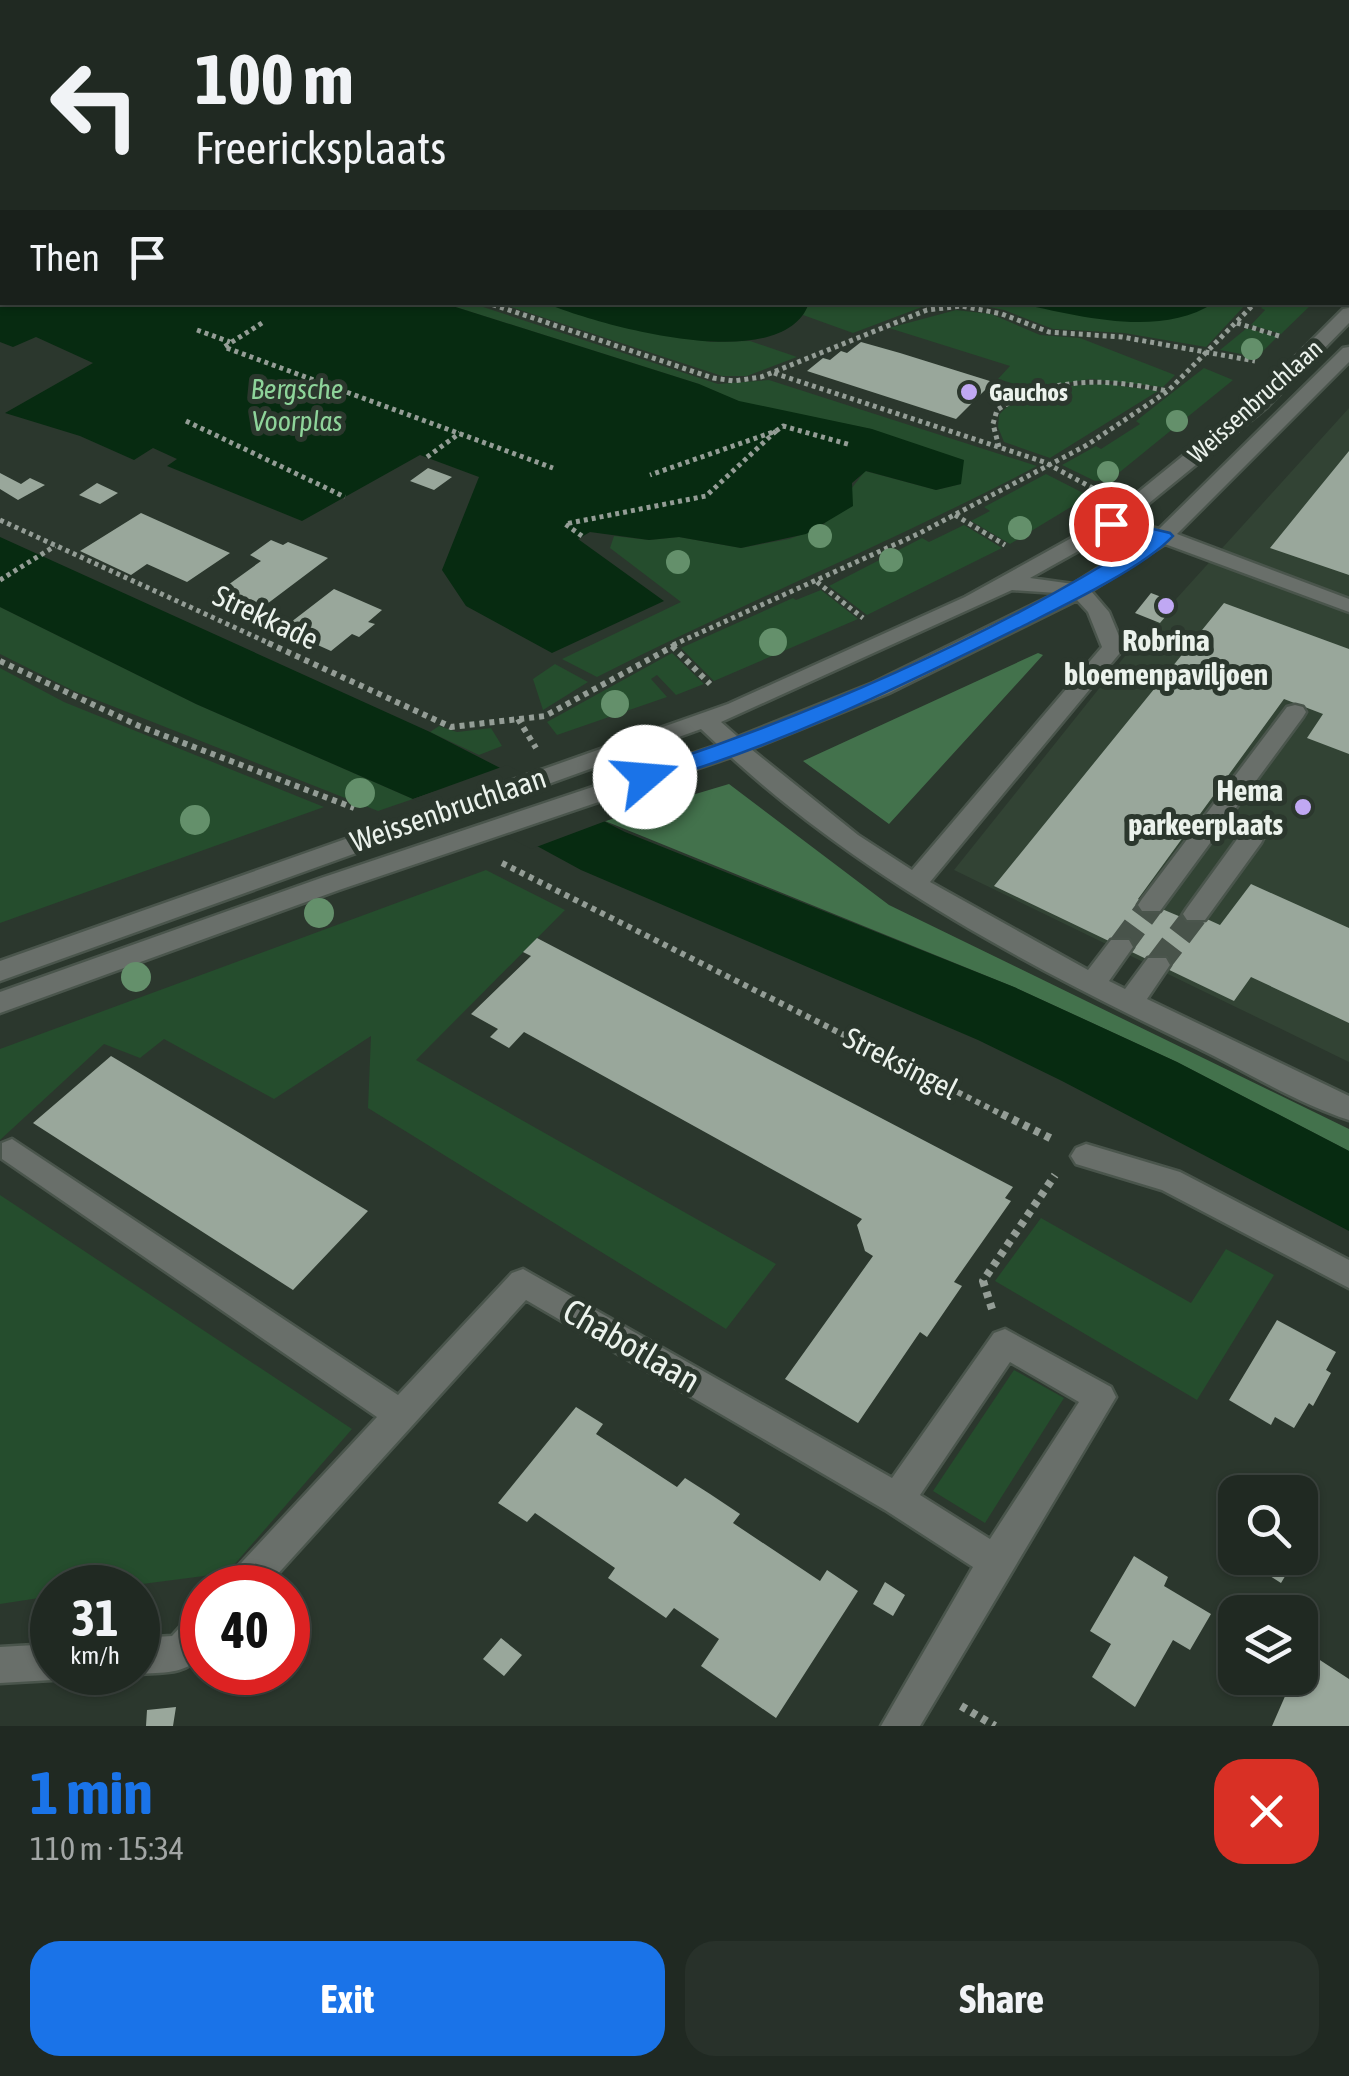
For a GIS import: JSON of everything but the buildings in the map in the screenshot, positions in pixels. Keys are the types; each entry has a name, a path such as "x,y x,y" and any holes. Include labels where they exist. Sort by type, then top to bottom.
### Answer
{"street":[{"name":"Weissenbruchlaan","path":"0,970 736,709 1008,584 1132,508 1260,403 1349,313"},
{"name":"Weissenbruchlaan","path":"0,1003 456,840 733,748 881,688 1075,592 1163,536 1349,352"},
{"path":"1111,524 1163,536 1349,606"},
{"path":"913,885 1113,648 1093,603 1075,592 1046,585 1008,584"},
{"path":"1151,905 1295,712"},
{"path":"705,720 775,787 913,885 1094,983 1349,1109"},
{"path":"1196,914 1252,837"},
{"path":"1094,983 1120,947"},
{"path":"1130,1001 1157,965"},
{"path":"12,1151 399,1414"},
{"path":"1079,1153 1170,1180 1349,1274"},
{"name":"Chabotlaan","path":"262,1565 523,1282 996,1562"},
{"path":"897,1500 1005,1343 1100,1397 899,1726"},
{"path":"0,1666 30,1664"}],"path":[{"path":"494,305 723,380 747,380 773,372 880,327 945,307 987,309 1049,332 1122,337 1294,368"},
{"name":"Strekkade","path":"0,520 452,727 545,716 672,646 816,582 1049,466 1168,391 1253,305"},
{"path":"1237,323 1283,337"},
{"path":"262,324 224,347 554,468"},
{"path":"197,330 232,342"},
{"path":"773,372 999,447 1049,466 1132,508"},
{"path":"999,447 994,424 996,410 1028,392 1094,382 1168,391"},
{"path":"186,420 346,497"},
{"path":"582,536 566,524 706,496 783,426 852,445"},
{"path":"650,476 776,431"},
{"path":"427,457 460,433"},
{"path":"955,515 1040,566"},
{"path":"0,580 56,545"},
{"path":"816,582 892,640"},
{"path":"672,646 736,709"},
{"path":"0,662 139,726 401,826"},
{"name":"Streksingel","path":"456,840 1079,1153"},
{"path":"1005,1343 983,1281 1079,1153"}],"shaded area":[{"path":"449,305 477,305 718,384 769,380 1037,466 597,677 562,659 681,602 610,548 614,536 649,540 679,537 741,548 821,528 865,471 936,490 961,484 871,429 739,402 699,384"},
{"path":"505,305 552,305 639,329 711,342 750,341 797,357 747,376 722,376"},
{"path":"808,305 936,305 853,333 803,315"},
{"path":"979,305 1029,305 1121,321 1193,312 1209,305 1245,305 1206,347 1124,333 1053,329"},
{"path":"1311,305 1281,334 1251,325 1265,310 1261,308"},
{"path":"956,310 991,314 1040,335 1080,338 1175,375 1163,387 1091,379 1031,389 998,379 1010,366 889,328"},
{"path":"1247,328 1277,337 1257,357 1220,350"},
{"path":"1204,368 1233,380 1110,480 1095,481 1062,465 1096,446 1101,449 1140,424 1136,421"},
{"path":"1107,384 1158,391 1050,458 1004,442 998,427 999,415 1021,398 1049,389"},
{"path":"1349,408 1349,1062 954,870 1129,651"},
{"path":"1046,474 1089,496 1010,544 971,521 990,511 984,507"},
{"path":"964,525 1002,548 867,615 829,586 922,538 929,542"},
{"path":"821,590 858,619 714,681 681,648 793,598"},
{"path":"0,607 196,704 413,799 378,811 74,691 0,654"},
{"path":"672,653 704,684 676,695 657,675 651,679 667,697 557,735 547,722"},
{"path":"1038,653 1043,655 889,824 803,761"},
{"path":"555,664 588,682 543,710 533,679"},
{"path":"0,668 64,702 324,807 0,923"},
{"path":"439,726 457,732 491,728 502,746 479,755 430,732"},
{"path":"729,784 889,905 1349,1129 1349,1151 1177,1062 1014,987 605,821"},
{"path":"486,870 565,910 416,1060 776,1264 726,1329 368,1108 371,1036 274,1099 164,1039 140,1058 104,1044 0,1140 0,1049"},
{"path":"0,1195 352,1429 234,1565 180,1565 180,1579 160,1582 160,1565 30,1565 30,1599 0,1604"},
{"path":"1041,1218 1191,1303 1226,1249 1274,1275 1197,1400 995,1281"},
{"path":"1014,1370 1064,1398 985,1523 933,1491"}],"water":[{"name":"Bergsche Voorplas","path":"0,305 449,305 699,384 739,401 872,429 964,460 961,484 936,490 866,471 852,483 853,506 806,534 741,548 679,537 649,540 590,532 578,539 664,601 552,653 466,606 442,570 479,477 420,455 302,521 167,466 177,459 153,448 134,460 80,436 5,413 93,363 36,337 13,347 0,342"},
{"path":"551,305 807,305 792,325 764,338 728,342 645,332"},
{"path":"1027,305 1210,305 1168,320 1090,318"},
{"path":"0,537 430,732 625,832 1014,987 1177,1062 1349,1151 1349,1231 978,1040 581,870 436,791 413,799 196,704 0,607"}],"pier":[{"path":"507,765 611,819 531,849 435,797 419,802 413,799"}],"tunnel":[{"path":"1120,947 1151,905"},
{"path":"1157,965 1196,914"}],"place":[{"name":"Gauchos","path":"969,392"},
{"name":"Robrina bloemenpaviljoen","path":"1166,606"},
{"name":"Hema parkeerplaats","path":"1303,807"}],"route":[{"path":"645,777 733,748 881,688 1075,592 1129,562 1163,536 1111,524"}]}
